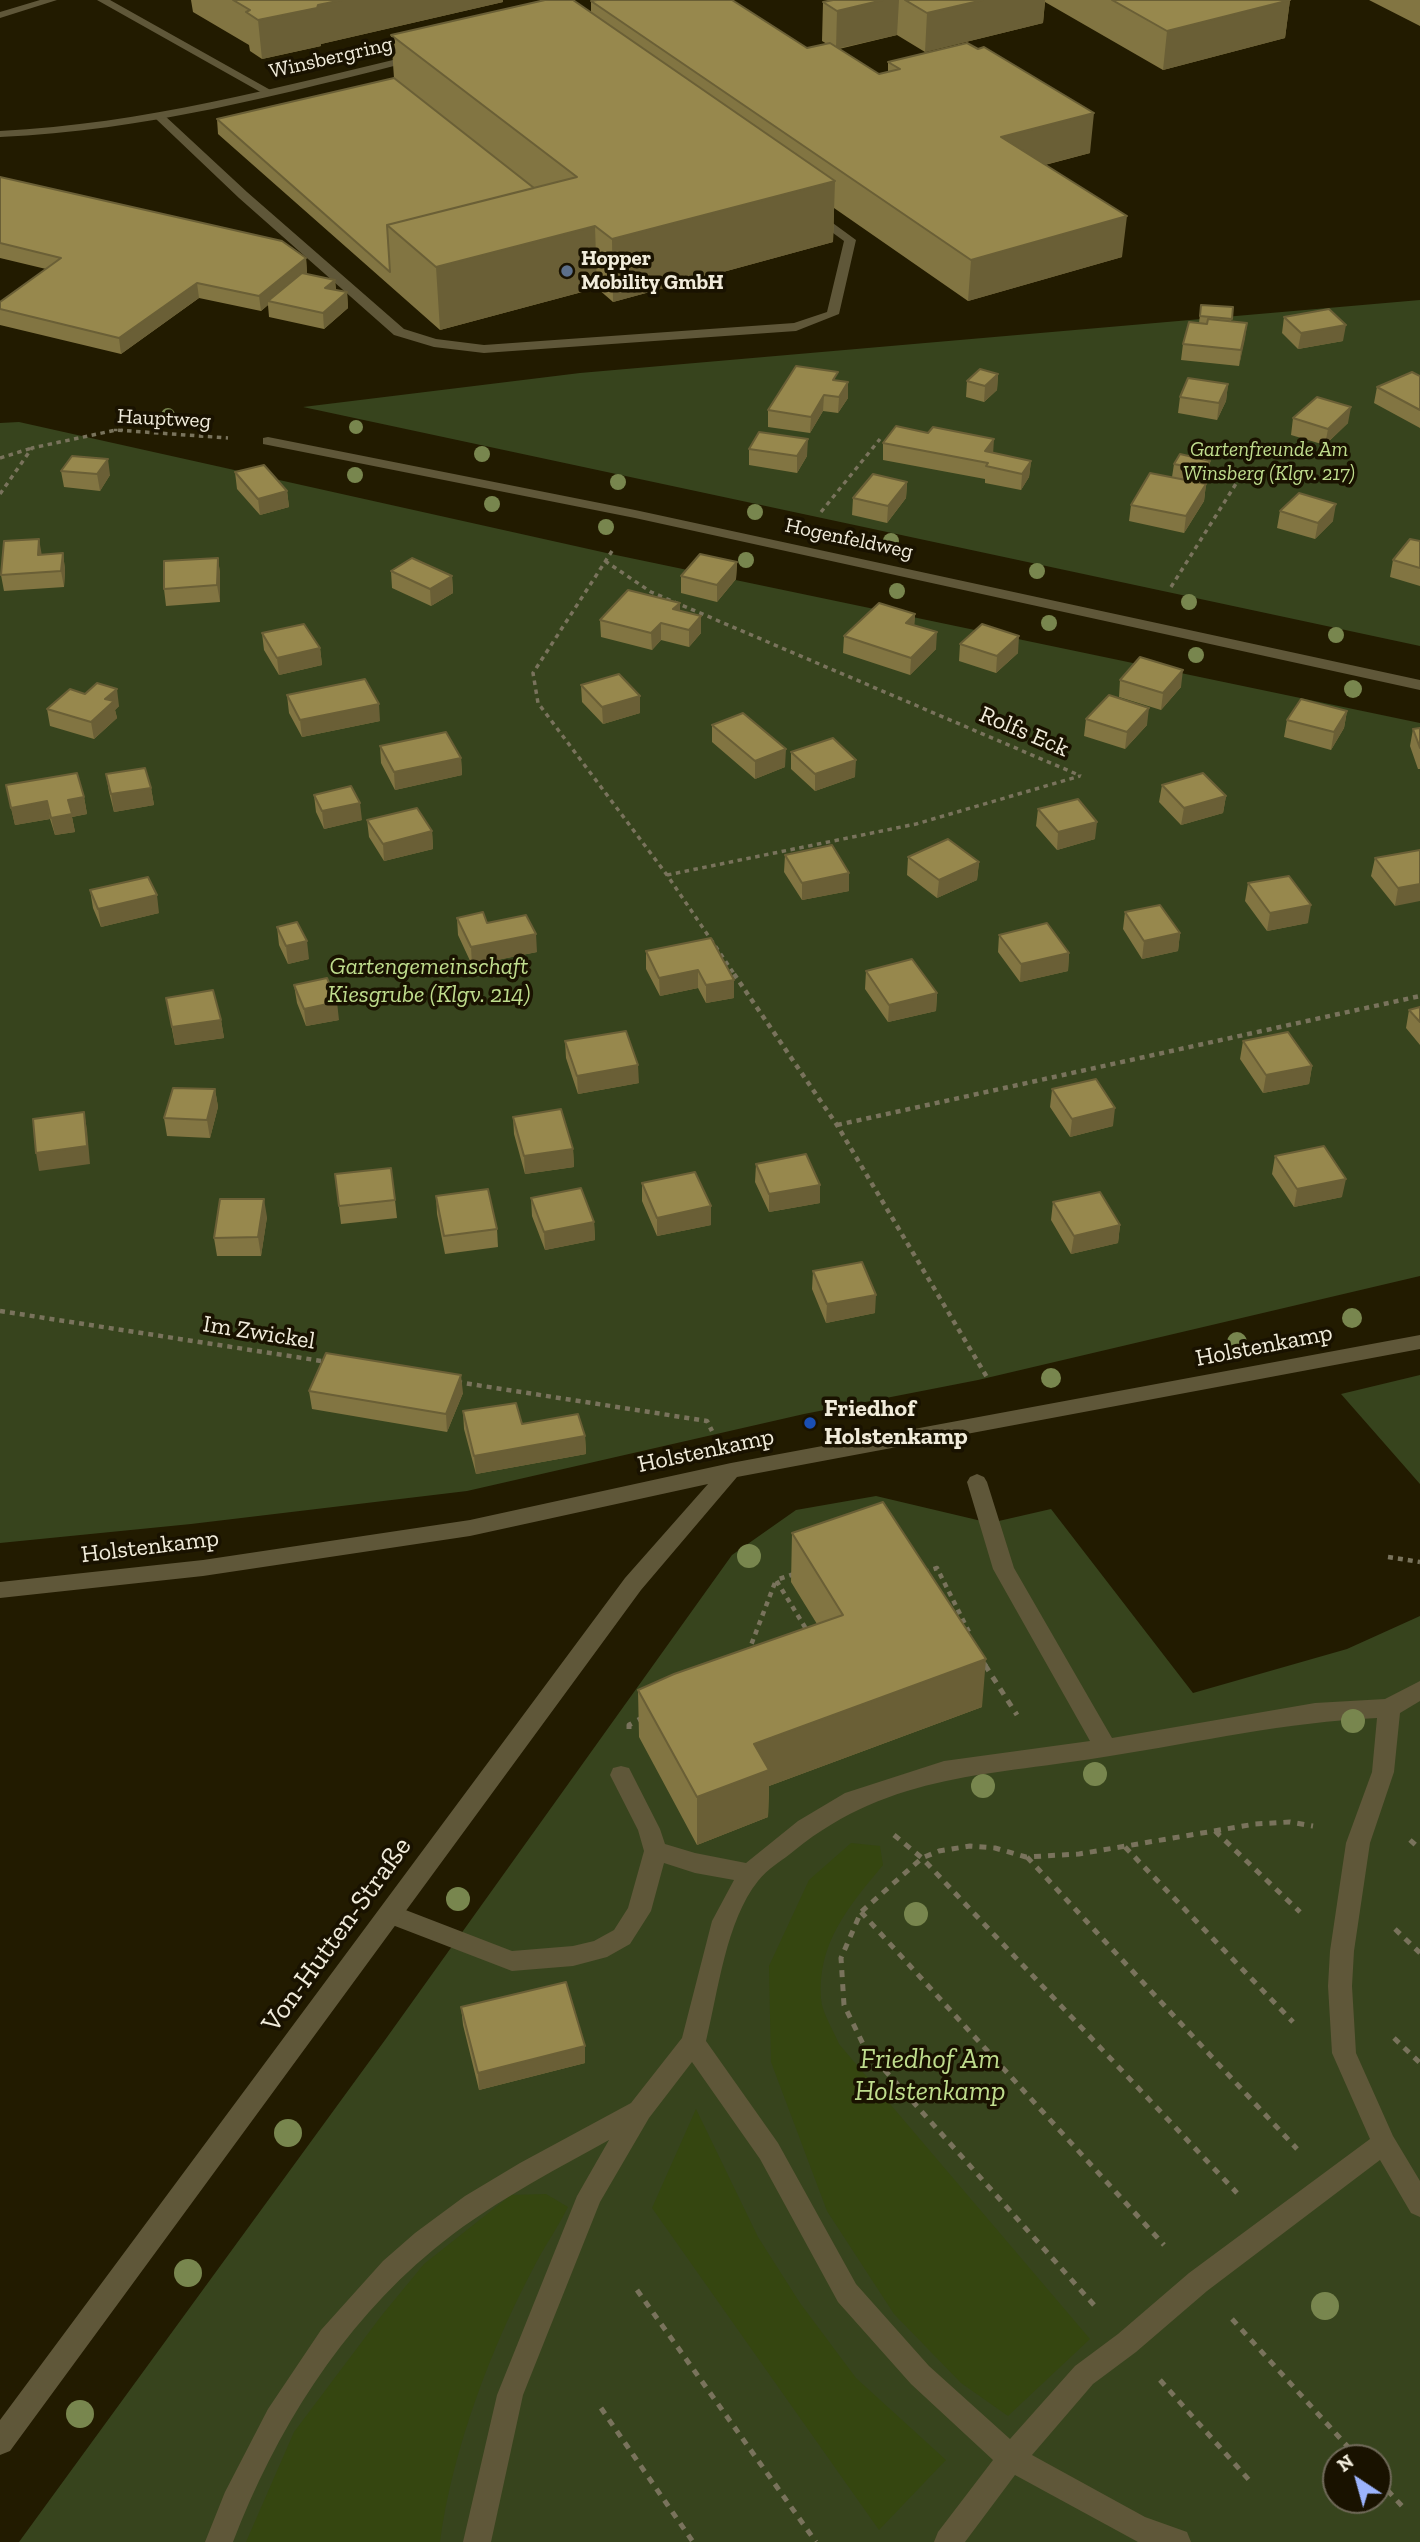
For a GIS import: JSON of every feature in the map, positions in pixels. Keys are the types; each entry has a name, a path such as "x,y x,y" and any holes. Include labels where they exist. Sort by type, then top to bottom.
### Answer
{"street":[{"path":"0,15 52,0"},
{"path":"102,0 268,92"},
{"name":"Winsbergring","path":"0,134 81,130 160,117 430,55"},
{"path":"160,117 243,195 399,332 434,343 484,349 796,327 833,314 850,240 807,209"},
{"name":"Hogenfeldweg","path":"268,441 635,514 1420,685"},
{"name":"Holstenkamp","path":"0,1590 204,1568 470,1528 731,1471 1420,1342"},
{"name":"Von-Hutten-Straße","path":"0,2442 633,1584 731,1471"},
{"path":"976,1482 1004,1569 1106,1748"},
{"path":"477,2542 510,2395 590,2196 640,2110 693,2043 724,1921 750,1873 806,1828 867,1795 944,1770 1106,1748 1315,1712 1389,1708 1420,1690"},
{"path":"1389,1708 1383,1772 1358,1843 1342,1951 1340,1986 1344,2053 1384,2143 1420,2205"},
{"path":"390,1914 512,1961 573,1956 599,1950 622,1937 639,1911 656,1851 649,1829 621,1775"},
{"path":"656,1851 695,1863 750,1873"},
{"path":"693,2043 769,2151 847,2293 920,2375 1012,2458 1138,2528 1177,2542"},
{"path":"219,2542 236,2498 295,2389 360,2300 425,2240 519,2177 640,2110"},
{"path":"948,2542 1012,2458 1084,2375 1127,2343 1198,2282 1384,2143"}],"path":[{"name":"Hauptweg","path":"0,458 32,448 116,430 268,441"},
{"path":"792,548 880,439"},
{"path":"0,494 32,448"},
{"path":"1146,626 1244,471"},
{"path":"635,514 533,673 538,703 667,875 837,1125 989,1380 1034,1415"},
{"name":"Rolfs Eck","path":"605,561 651,592 1081,776 916,824 667,875"},
{"path":"837,1125 1420,996"},
{"name":"Im Zwickel","path":"0,1311 340,1364"},
{"path":"449,1381 707,1421 731,1471"},
{"path":"1388,1557 1420,1562"},
{"path":"918,1574 937,1568 974,1641"},
{"path":"776,1580 797,1573"},
{"path":"776,1580 810,1634"},
{"path":"746,1656 776,1580"},
{"path":"979,1653 1044,1756"},
{"path":"621,1775 629,1725 653,1711"},
{"path":"1250,2481 866,2048 844,2005 841,1958 861,1912 922,1858 939,1851 970,1846 995,1848 1026,1857 1079,1854 1214,1830 1290,1822 1325,1828 1358,1843"},
{"path":"1214,1830 1342,1951"},
{"path":"1125,1847 1300,2029 1344,2053"},
{"path":"1026,1857 1328,2183"},
{"path":"922,1858 1270,2228"},
{"path":"861,1912 1345,2444"},
{"path":"636,2290 816,2542"},
{"path":"601,2408 693,2542"},
{"path":"1392,2495 1402,2506"}],"green space":[{"name":"Gartenfreunde Am Winsberg (Klgv. 217)","path":"1420,300 1420,646 303,407 580,373"},
{"name":"Gartengemeinschaft Kiesgrube (Klgv. 214)","path":"19,422 611,554 1420,723 1420,1276 978,1380 804,1414 467,1491 191,1524 0,1543 0,423"},
{"path":"1420,1375 1420,1484 1341,1394"},
{"name":"Friedhof Am Holstenkamp","path":"876,1496 990,1523 1051,1509 1193,1693 1347,1649 1420,1616 1420,2542 19,2542 385,2040 732,1555 796,1510"},
{"path":"851,1843 880,1846 883,1865 847,1911 824,1960 821,1999 839,2044 1090,2339 1008,2416 961,2383 894,2314 827,2211 771,2062 769,1966 809,1880"},
{"path":"696,2109 758,2237 800,2303 856,2378 946,2460 879,2530 652,2208"},
{"path":"546,2194 568,2207 520,2295 489,2363 454,2471 440,2542 246,2542 294,2432 424,2264 511,2195"}],"building":[{"path":"233,0 342,0 258,20 246,12 250,10"},
{"path":"545,0 573,0 835,181 612,239 595,226 436,267 387,225 577,177 391,35"},
{"path":"732,0 807,48 830,43 879,74 900,69 888,62 967,43 978,49 984,47 1094,113 1001,137 1127,216 971,260 591,1"},
{"path":"883,0 837,11 823,2"},
{"path":"905,0 983,0 927,13"},
{"path":"1112,0 1290,0 1167,31"},
{"path":"394,78 534,188 387,225 390,272 217,119"},
{"path":"0,177 282,241 306,258 259,296 197,283 119,338 0,309 0,302 61,258 0,243"},
{"path":"302,273 335,280 325,288 347,292 323,313 268,301"},
{"path":"1201,305 1233,307 1232,319 1200,316"},
{"path":"1329,309 1346,325 1301,333 1284,317"},
{"path":"1208,319 1247,323 1241,350 1183,344 1189,322 1207,324"},
{"path":"796,366 838,372 833,380 848,382 839,397 824,395 811,417 768,410"},
{"path":"980,369 998,374 985,386 967,381"},
{"path":"1412,372 1420,376 1420,410 1377,387"},
{"path":"1188,378 1228,384 1219,403 1180,397"},
{"path":"1317,397 1351,407 1328,429 1293,418"},
{"path":"896,426 928,433 933,427 994,439 985,451 1031,461 1022,474 986,466 988,463 883,443"},
{"path":"759,432 808,439 797,456 749,449"},
{"path":"1180,454 1210,461 1204,470 1174,464"},
{"path":"72,456 108,459 97,474 61,471"},
{"path":"264,465 287,491 258,499 235,472"},
{"path":"1150,473 1206,484 1186,516 1131,505"},
{"path":"873,474 907,482 888,506 853,498"},
{"path":"1299,493 1336,504 1318,523 1280,511"},
{"path":"39,539 38,555 63,553 61,571 1,575 4,541"},
{"path":"1410,539 1420,541 1420,568 1393,560"},
{"path":"700,554 737,562 717,585 681,576"},
{"path":"218,558 217,585 164,589 164,561"},
{"path":"412,558 452,576 430,589 391,571"},
{"path":"628,590 680,603 673,609 701,616 689,630 661,623 651,633 600,620"},
{"path":"879,603 915,614 906,623 937,632 911,658 844,636"},
{"path":"304,624 320,648 277,658 262,633"},
{"path":"982,624 1019,636 997,656 960,644"},
{"path":"1140,657 1183,670 1163,693 1120,680"},
{"path":"619,674 640,696 602,707 581,685"},
{"path":"365,679 379,704 300,720 287,695"},
{"path":"97,683 117,689 105,699 114,701 91,722 47,709 70,689 85,694"},
{"path":"1109,695 1149,708 1127,732 1086,719"},
{"path":"1301,699 1347,711 1334,732 1287,720"},
{"path":"743,713 786,749 755,761 712,725"},
{"path":"1420,728 1420,748 1413,729"},
{"path":"446,732 461,758 394,772 380,746"},
{"path":"833,738 856,760 815,774 791,752"},
{"path":"145,768 151,788 111,794 106,774"},
{"path":"77,773 84,797 68,800 72,814 51,818 47,801 11,808 6,785"},
{"path":"1203,773 1226,796 1184,808 1162,785"},
{"path":"351,786 360,803 322,811 314,795"},
{"path":"1078,799 1097,822 1058,832 1038,809"},
{"path":"417,808 432,831 383,844 367,820"},
{"path":"948,839 979,862 939,880 908,857"},
{"path":"832,845 849,873 802,883 785,855"},
{"path":"1420,850 1420,884 1398,888 1375,858"},
{"path":"1289,876 1311,905 1270,913 1248,883"},
{"path":"148,877 157,895 98,909 90,890"},
{"path":"1160,905 1180,933 1144,941 1125,912"},
{"path":"483,912 487,923 526,915 536,934 471,947 457,918"},
{"path":"297,922 307,941 286,946 277,927"},
{"path":"1047,923 1069,953 1021,964 999,935"},
{"path":"711,938 734,980 706,985 698,970 659,978 646,951"},
{"path":"912,959 937,993 889,1005 866,971"},
{"path":"327,978 337,1002 304,1009 294,985"},
{"path":"213,990 221,1020 172,1027 166,998"},
{"path":"1420,1007 1420,1022 1409,1010"},
{"path":"626,1031 638,1065 577,1076 565,1041"},
{"path":"1288,1032 1312,1066 1266,1075 1243,1041"},
{"path":"1096,1079 1115,1108 1072,1119 1052,1089"},
{"path":"173,1088 215,1089 207,1120 164,1118"},
{"path":"561,1109 573,1149 524,1156 513,1117"},
{"path":"84,1112 87,1146 36,1153 33,1119"},
{"path":"1324,1146 1346,1179 1297,1189 1275,1156"},
{"path":"806,1154 820,1185 769,1194 756,1164"},
{"path":"391,1168 395,1200 339,1206 335,1174"},
{"path":"695,1172 711,1206 657,1218 642,1183"},
{"path":"581,1188 594,1222 544,1232 531,1198"},
{"path":"488,1189 497,1229 444,1236 436,1196"},
{"path":"1100,1192 1120,1225 1074,1236 1053,1202"},
{"path":"220,1199 264,1199 258,1237 214,1238"},
{"path":"862,1262 876,1295 827,1304 813,1271"},
{"path":"326,1353 461,1375 446,1414 309,1391"},
{"path":"516,1403 522,1424 578,1414 585,1436 474,1456 463,1411"},
{"path":"883,1502 986,1659 754,1744 769,1770 697,1797 638,1690 674,1674 843,1615 792,1533"},
{"path":"566,1982 585,2046 478,2073 461,2007"}],"place":[{"name":"Hopper Mobility GmbH","path":"567,271"},
{"name":"Friedhof Holstenkamp","path":"810,1423"}]}
